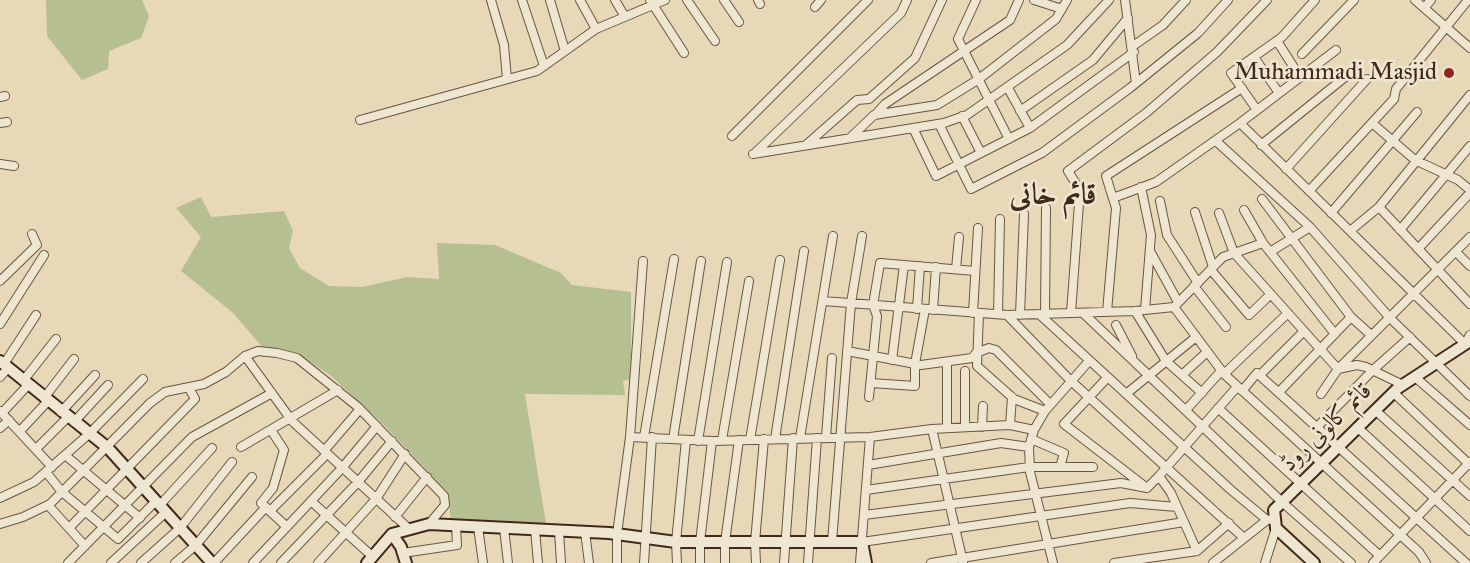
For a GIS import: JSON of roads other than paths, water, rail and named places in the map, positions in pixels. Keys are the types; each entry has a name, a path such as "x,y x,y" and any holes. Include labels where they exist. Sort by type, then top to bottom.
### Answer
{"street":[{"path":"491,0 504,45 507,79"},
{"path":"522,0 544,66"},
{"path":"550,0 565,51"},
{"path":"580,0 596,29"},
{"path":"615,0 625,17"},
{"path":"360,120 537,71 596,29 652,3 665,0"},
{"path":"687,0 715,41"},
{"path":"724,0 740,22"},
{"path":"815,7 821,0"},
{"path":"732,136 868,0"},
{"path":"907,0 901,13 753,154 939,124 963,116 1008,88 1067,45 1109,0"},
{"path":"806,145 857,100 869,99 915,58 942,0"},
{"path":"976,0 958,39 1009,139"},
{"path":"850,138 885,104 1011,20 1019,0"},
{"path":"1034,0 1062,9"},
{"path":"874,115 937,105 979,79 1056,19 1067,0"},
{"path":"1125,0 1136,83"},
{"path":"913,128 936,176 1030,129 1163,25 1186,0"},
{"path":"939,124 971,189 1042,153 1136,83 1198,33 1228,0"},
{"path":"1071,313 1080,190 1068,171 1146,113 1217,52 1267,0"},
{"path":"1257,110 1232,73 1277,41 1315,0"},
{"path":"1302,54 1354,0"},
{"path":"1415,0 1470,48"},
{"path":"1424,8 1431,0"},
{"path":"1309,191 1394,99 1396,89 1468,0"},
{"path":"652,3 684,52"},
{"path":"1020,111 1094,60 1128,18"},
{"path":"1277,41 1300,77"},
{"path":"1113,198 1156,182 1216,141 1336,50"},
{"path":"1254,57 1279,93"},
{"path":"1262,145 1355,69"},
{"path":"1286,169 1367,79"},
{"path":"1008,88 1030,129"},
{"path":"1107,312 1116,208 1106,176 1242,88"},
{"path":"1350,231 1379,207 1470,95"},
{"path":"1331,213 1394,142 1417,112"},
{"path":"963,116 981,153"},
{"path":"1240,123 1413,294 1468,340"},
{"path":"1372,123 1415,160 1458,180 1470,192 1418,249"},
{"path":"1216,141 1310,227 1390,318 1436,364 1467,387 1470,396"},
{"path":"1400,230 1470,146"},
{"path":"0,164 14,166"},
{"path":"1141,187 1151,235 1145,310"},
{"path":"1262,199 1352,317 1371,335"},
{"path":"1160,201 1167,235 1196,285 1226,327"},
{"path":"1379,207 1470,304"},
{"path":"1046,208 1042,314 1183,448 1272,522 1314,563"},
{"path":"1244,210 1263,243 1335,334"},
{"path":"1195,212 1212,268 1249,315 1271,294"},
{"path":"1219,213 1234,254 1338,369"},
{"path":"1020,315 1024,214"},
{"path":"1000,219 1003,315 1071,381 1244,538"},
{"path":"1270,252 1310,227"},
{"path":"978,228 975,271 977,366 1012,398 1045,411"},
{"path":"0,281 37,245 32,234"},
{"path":"784,563 784,542 797,438 833,236"},
{"path":"832,542 851,303 862,236"},
{"path":"956,269 959,237"},
{"path":"1321,394 1338,369 1470,237"},
{"path":"823,301 1003,315 1145,310 1176,305 1223,257 1263,243"},
{"path":"1150,250 1176,305 1223,373 1400,535 1422,561"},
{"path":"775,438 804,251"},
{"path":"1456,252 1470,266"},
{"path":"0,324 44,255"},
{"path":"644,563 648,437 674,259"},
{"path":"750,440 780,260"},
{"path":"616,563 617,534 630,437 643,261"},
{"path":"673,439 701,261"},
{"path":"698,441 727,262"},
{"path":"869,397 877,316 873,305 880,263 975,271"},
{"path":"892,360 904,265"},
{"path":"920,266 925,309"},
{"path":"871,382 915,386 915,364 925,309 936,267"},
{"path":"722,440 749,281"},
{"path":"1135,311 1166,361 1202,393"},
{"path":"1083,313 1282,502 1352,563"},
{"path":"1186,410 1288,313"},
{"path":"0,377 4,364 36,315"},
{"path":"1279,392 1352,317"},
{"path":"1116,325 1136,363"},
{"path":"1260,375 1304,331"},
{"path":"1126,394 1196,337"},
{"path":"1317,427 1373,370 1410,337"},
{"path":"56,339 26,383 1,412 36,449 62,492 118,539 140,518 161,506"},
{"name":"قائم کالونی روڈ","path":"1272,522 1274,510 1375,410 1403,385 1468,340"},
{"path":"848,351 915,364 972,358 976,353 989,348 996,350 1050,404"},
{"path":"0,524 23,518 48,505 108,448 150,403 165,392 189,388 226,372 245,356 258,351 277,352 297,358 339,390 405,454 444,496 445,505 429,524"},
{"path":"1182,375 1207,352"},
{"path":"245,356 290,419 408,528"},
{"path":"808,563 808,542 832,358"},
{"path":"20,431 46,400 74,359"},
{"path":"1053,563 1029,467 1030,443 1034,430 1050,404 1089,361"},
{"path":"947,362 947,428"},
{"path":"4,364 108,448 213,563 325,452 360,409"},
{"path":"1338,369 1357,365 1403,385"},
{"path":"965,371 965,427"},
{"path":"1147,488 1218,408 1257,373 1467,563"},
{"path":"68,417 95,375"},
{"path":"1415,377 1469,423"},
{"path":"1107,378 1064,424 1147,488"},
{"path":"0,498 34,482 89,434 143,379"},
{"path":"36,449 68,417 108,385"},
{"path":"69,528 195,399 189,388"},
{"path":"242,447 339,390"},
{"path":"68,563 192,437 272,393"},
{"path":"1373,563 1469,463 1394,393"},
{"path":"1010,425 1012,398"},
{"path":"982,427 983,406"},
{"path":"1218,408 1380,556"},
{"path":"1375,410 1470,496"},
{"path":"0,428 9,420"},
{"path":"630,437 712,441 870,437 932,429 1010,425 1034,430"},
{"path":"253,563 342,468 377,426"},
{"path":"1357,427 1470,531"},
{"path":"932,429 962,560"},
{"path":"271,430 284,450 273,488 261,503 287,527"},
{"path":"860,563 870,437"},
{"path":"756,563 755,542 764,439"},
{"path":"677,563 676,542 686,440"},
{"path":"726,563 725,542 739,440"},
{"path":"281,563 358,482 392,441"},
{"path":"700,563 700,542 712,441"},
{"path":"868,465 1001,443 1030,443 1064,453 1060,467"},
{"path":"111,563 212,448"},
{"path":"318,563 376,499 405,454"},
{"path":"65,455 140,518"},
{"path":"141,563 180,528 232,462"},
{"path":"866,490 1029,467 1093,467"},
{"path":"1159,476 1177,507 1197,551"},
{"path":"175,563 196,545 252,477"},
{"path":"395,517 427,477"},
{"path":"864,515 1121,483 1147,488"},
{"path":"311,501 346,533 370,560 392,534 429,524 617,534 676,542 862,542 1130,503 1177,507"},
{"path":"48,505 85,546"},
{"path":"931,563 962,560 1184,522"},
{"path":"1212,563 1244,538 1272,522"},
{"path":"1272,522 1265,560 1274,563"},
{"path":"1114,563 1197,551 1229,523"},
{"path":"392,534 404,558 457,545 456,525"},
{"path":"478,526 483,563"},
{"path":"504,528 508,563"},
{"path":"535,530 538,563"},
{"path":"559,531 561,563"},
{"path":"585,532 589,563"},
{"path":"862,542 866,563"}],"place":[{"name":"Muhammadi Masjid","path":"1449,73"}],"district":[{"name":"قائم خانى","path":"1053,197"}]}
